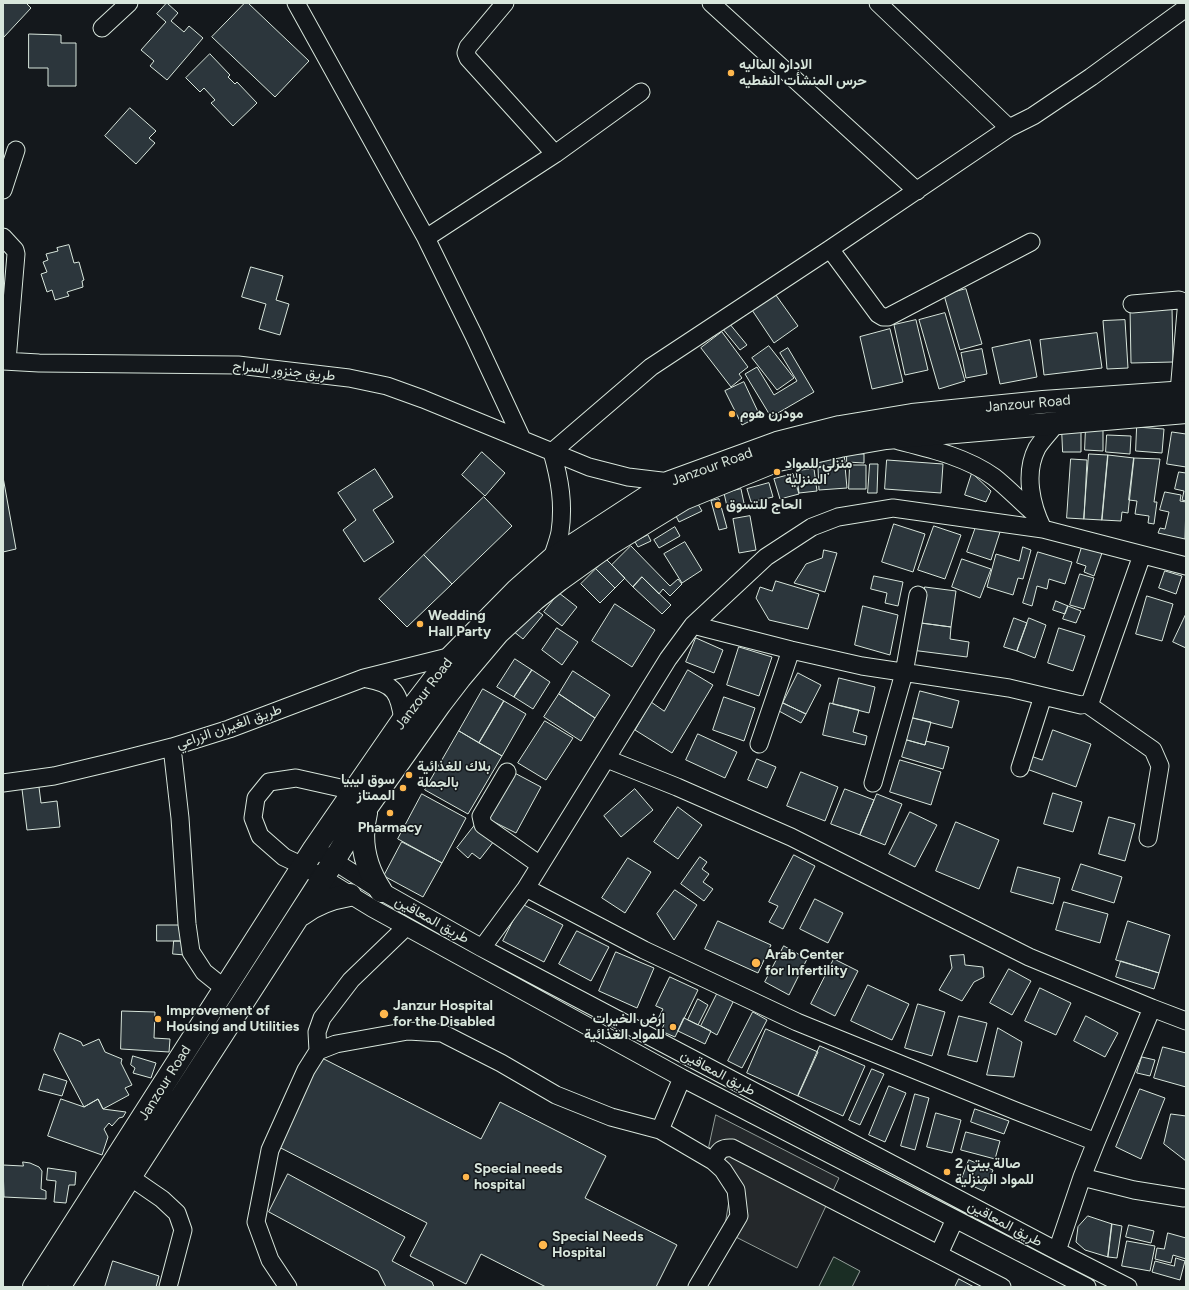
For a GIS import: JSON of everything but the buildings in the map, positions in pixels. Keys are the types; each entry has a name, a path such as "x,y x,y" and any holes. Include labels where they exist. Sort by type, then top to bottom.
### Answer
{"main road":[{"name":"Janzour Road","path":"34,1287 309,857 422,728 464,673 498,633 535,599 559,580 608,545 683,499 778,460 840,446 886,438 1056,424 1184,399"},
{"name":"Janzour Road","path":"60,1287 328,870 361,799 403,720 452,656 517,590 552,560 670,482 777,443 840,427 912,415 1043,402 1184,399"},
{"path":"361,799 364,821 362,836 367,865 381,891"},
{"path":"296,920 312,907 330,899 350,895"}],"street":[{"path":"102,28 129,3"},
{"path":"296,3 426,238 522,439"},
{"path":"505,3 468,47 466,53 468,58 555,154"},
{"path":"711,3 917,190"},
{"path":"878,3 1009,128"},
{"path":"552,560 560,533 562,506 559,479 552,452 650,366 830,249 1009,128 1033,116 1091,77 1186,8"},
{"path":"426,238 555,154 641,92"},
{"path":"3,190 16,150"},
{"path":"3,237 15,250 16,254 5,361"},
{"path":"830,249 878,314 883,317 888,317 1031,242"},
{"path":"1132,304 1179,300 1184,302 1186,307"},
{"path":"1184,399 1186,311"},
{"name":"طريق جنزور السراج","path":"5,361 39,363 238,365 348,378 387,386 607,473 670,482"},
{"path":"1039,521 1030,482 1031,466 1037,448 1056,424"},
{"path":"886,438 930,448 969,463 994,477 1039,521"},
{"path":"482,948 526,888 668,659 693,625 766,556 812,527 838,517 894,508 1039,521 1142,555 1186,566"},
{"path":"693,625 862,666 1009,688 1081,705 1087,704 1091,700 1142,555"},
{"path":"873,783 904,672 918,595"},
{"path":"759,744 791,650"},
{"name":"طريق الغيران الزراعي","path":"3,783 54,776 172,747 229,729 364,678 452,656"},
{"path":"364,678 380,682 391,687 398,695 403,720"},
{"path":"1020,768 1043,696"},
{"path":"1087,704 1153,750 1160,766 1148,838"},
{"path":"172,747 180,818 187,924 191,952 204,972 224,988"},
{"path":"607,759 677,787 791,837 1029,957 1186,1021"},
{"path":"507,772 481,816 483,825 540,865"},
{"name":"طريق المعاقين","path":"361,799 296,778 269,782 256,798 253,818 260,836 284,857 309,857 328,870 381,891 482,948 1128,1287"},
{"name":"طريق المعاقين","path":"328,870 350,895 406,927 682,1078 1087,1287"},
{"path":"526,888 644,950 797,1022 1016,1112 1096,1142"},
{"path":"288,1287 270,1260 256,1222 270,1150 306,1070 318,1051 317,1032 322,1018 350,980 406,927"},
{"path":"1057,1251 1082,1177 1152,1008"},
{"path":"318,1051 336,1044 408,1030 442,1033 501,1063 556,1096 611,1117 660,1130 713,1161 723,1170 736,1190 739,1216 697,1287"},
{"path":"660,1130 682,1078"},
{"path":"713,1161 724,1147 732,1148 1002,1287"},
{"path":"130,1177 162,1199 177,1213 183,1230 168,1287"},
{"path":"1082,1177 1128,1188 1184,1198"},
{"path":"939,1254 955,1219"},
{"path":"1007,1246 1015,1229"}],"green space":[{"path":"834,1257 860,1271 852,1287 819,1287"}],"shaded area":[{"path":"716,1115 839,1178 797,1268 724,1231 734,1171 709,1147"}],"place":[{"name":"الاداره الماليه حرس المنشأت النفطيه","path":"731,73"},
{"name":"مودرن هوم","path":"732,414"},
{"name":"منزلي للمواد المنزلية","path":"777,472"},
{"name":"الحاج للتسوق","path":"718,505"},
{"name":"Wedding Hall Party","path":"420,624"},
{"name":"بلاك للغذائية بالجملة","path":"409,775"},
{"name":"سوق ليبيا الممتاز","path":"403,788"},
{"name":"Pharmacy","path":"390,813"},
{"name":"Arab Center for Infertility","path":"756,963"},
{"name":"Janzur Hospital for the Disabled","path":"384,1014"},
{"name":"Improvement of Housing and Utilities","path":"158,1019"},
{"name":"ارض الخيرات للمواد الغذائية","path":"673,1027"},
{"name":"صالة بيتي 2 للمواد المنزلية","path":"947,1172"},
{"name":"Special needs hospital","path":"466,1177"},
{"name":"Special Needs Hospital","path":"543,1245"}]}
